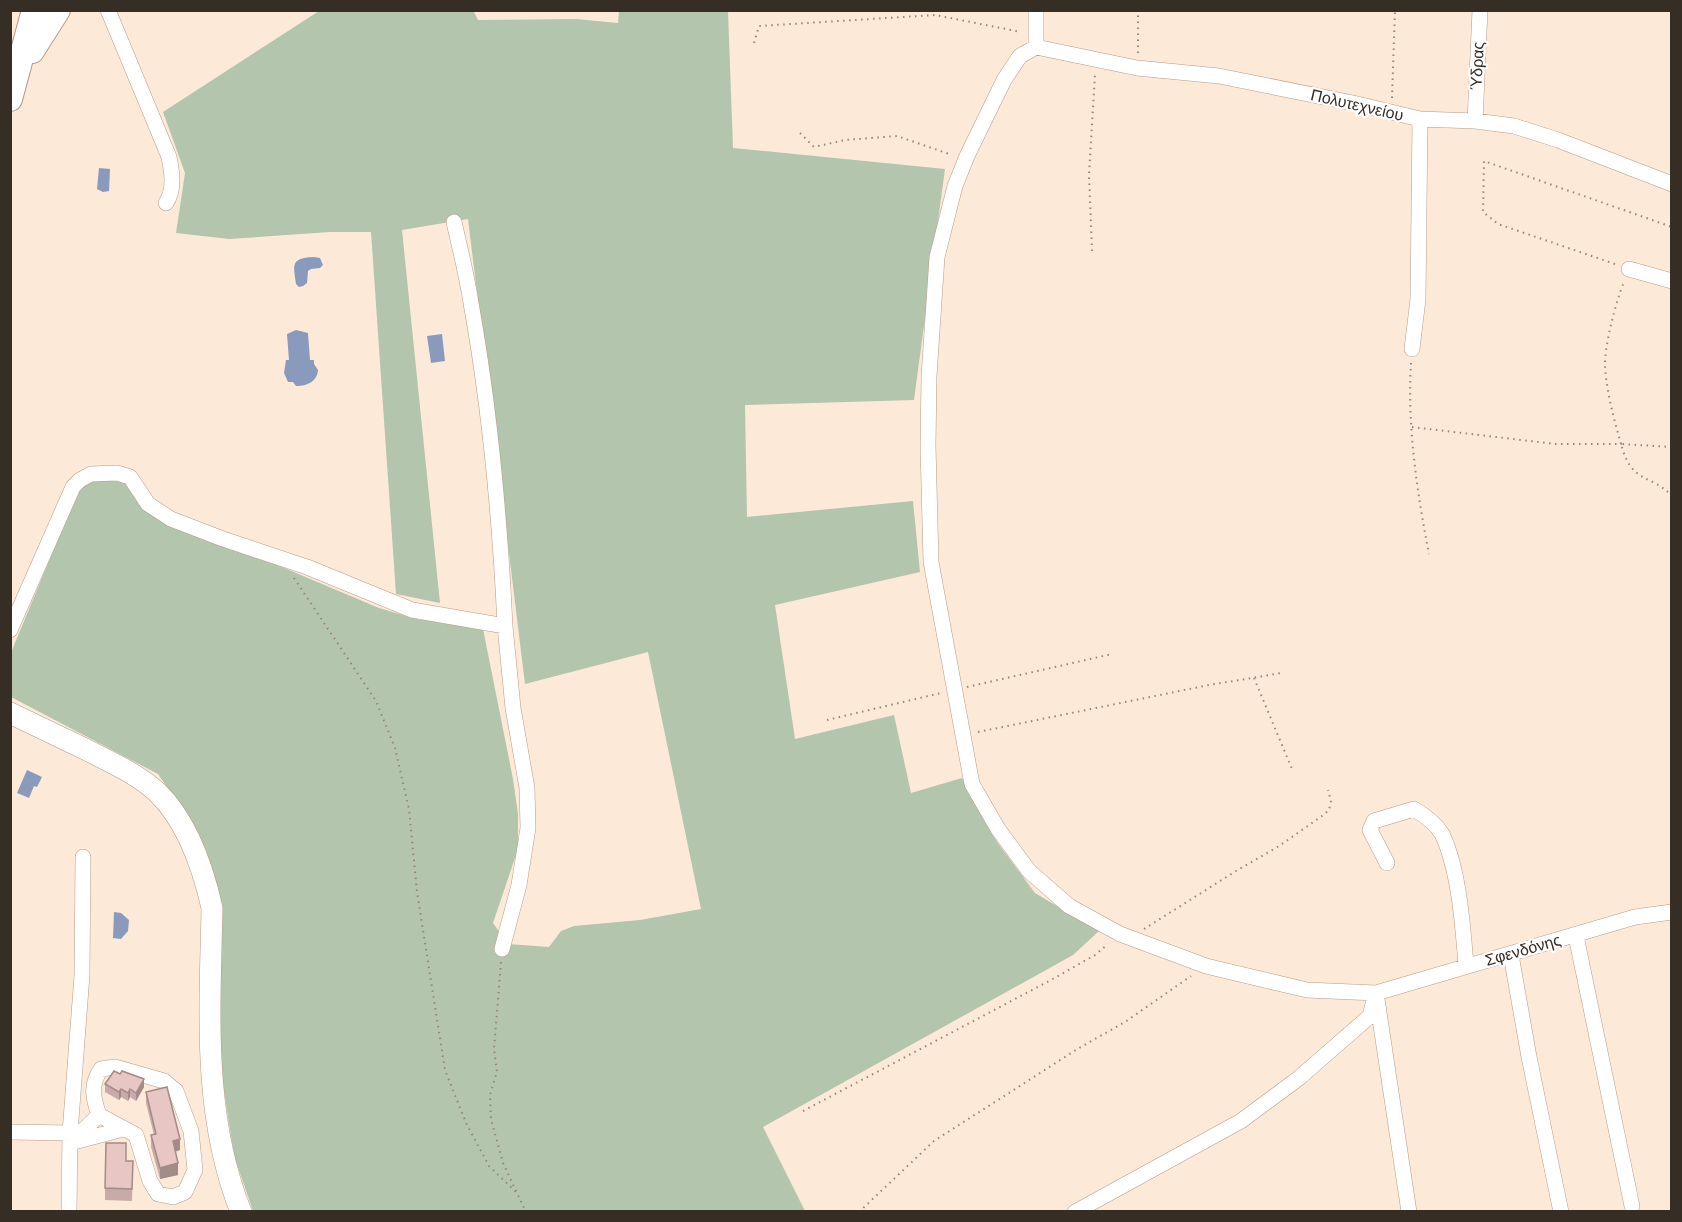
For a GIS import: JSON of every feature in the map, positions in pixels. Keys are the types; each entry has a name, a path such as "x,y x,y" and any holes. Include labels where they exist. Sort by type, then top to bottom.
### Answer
{"main road":[{"path":"14,89 34,10"},
{"path":"14,89 43,32 58,10"}],"street":[{"path":"108,10 170,157 173,177 170,197 166,203"},
{"path":"1036,10 1036,40"},
{"name":"Ύδρας","path":"1475,121 1480,10"},
{"name":"Πολυτεχνείου","path":"1036,40 1096,60 1137,68 1219,76 1420,119 1475,121 1514,126 1558,140 1671,184"},
{"name":"Σφενδόνης","path":"1036,40 1020,56 1004,80 955,186 937,257 929,376 931,562 972,784 998,829 1029,871 1069,906 1125,936 1206,966 1307,990 1376,993 1635,917 1671,912"},
{"path":"1412,349 1418,299 1420,119"},
{"path":"454,222 471,301 480,358 496,486 513,708 527,788 528,828 519,885 502,949"},
{"path":"1629,269 1671,281"},
{"path":"10,630 73,487 91,474 117,473 130,477 148,504 159,513 223,539 307,567 412,610 505,626"},
{"path":"10,713 138,776 158,793 189,840 207,885 212,908 210,1077 223,1156 241,1212"},
{"path":"1387,863 1370,830 1374,821 1414,809 1428,817 1441,832 1461,910 1466,966"},
{"path":"69,1212 70,1138 82,975 83,857"},
{"path":"1576,936 1632,1206"},
{"path":"1511,955 1529,1057 1561,1212"},
{"path":"1075,1212 1241,1121 1299,1078 1370,1016 1376,993"},
{"path":"1376,993 1409,1212"},
{"path":"115,1067 144,1074 164,1081 176,1091 191,1131 195,1170 184,1192 173,1197 158,1194 150,1182 136,1135 99,1115 92,1090 95,1078 101,1069 115,1067"},
{"path":"70,1138 99,1115"},
{"path":"10,1131 70,1138 123,1129"}],"path":[{"path":"1137,68 1138,10"},
{"path":"1391,112 1395,10"},
{"path":"754,43 759,26 935,15 1012,32 1036,40"},
{"path":"1092,251 1089,176 1096,60"},
{"path":"800,133 814,147 844,140 897,136 948,155 967,156"},
{"path":"1671,227 1484,161 1483,212 1498,224 1629,269 1615,305 1605,365 1610,408 1624,454 1634,473 1665,489 1671,496"},
{"path":"1412,349 1410,385 1412,427 1421,513 1429,554"},
{"path":"1412,427 1555,444 1671,447"},
{"path":"281,559 376,701 395,748 409,809 417,892 445,1070 466,1123 489,1166 517,1193"},
{"path":"962,736 1209,685 1282,673"},
{"path":"1254,678 1292,769"},
{"path":"803,1111 1060,975 1279,846 1329,810 1331,801 1328,790"},
{"path":"502,949 494,1049 497,1072 490,1095 491,1119 502,1163 526,1212"},
{"path":"859,1212 934,1141 1078,1048 1125,1022 1206,966"}],"green space":[{"path":"473,10 478,20 576,19 618,23 619,11 728,11 733,148 945,169 914,400 745,405 747,517 913,501 920,572 775,605 795,739 894,715 911,793 962,778 997,842 1035,893 1099,931 1073,955 763,1127 805,1211 253,1211 234,1156 223,1084 220,1040 219,903 181,807 158,774 11,697 10,655 80,486 87,479 128,481 149,511 379,608 420,620 450,620 483,629 518,814 518,849 493,923 508,944 549,947 561,931 574,926 640,920 701,909 648,652 525,684 468,219 402,230 440,603 396,594 371,232 330,232 229,239 176,233 185,173 163,112 319,11"}],"water":[{"path":"99,168 110,169 109,191 103,192 97,189"},
{"path":"320,258 323,265 308,271 307,283 299,287 296,284 295,263 301,259"},
{"path":"296,330 308,333 310,360 314,360 318,370 316,378 311,382 296,386 293,382 288,382 284,373 286,360 289,360 287,334"},
{"path":"442,334 445,361 431,363 427,336"},
{"path":"27,770 42,777 37,787 34,786 29,798 17,793"},
{"path":"114,912 121,913 129,920 128,931 121,939 113,938"}],"building":[{"path":"114,1071 120,1074 122,1071 144,1079 136,1093 130,1089 128,1093 121,1089 119,1092 105,1084"},
{"path":"167,1087 180,1139 173,1141 178,1163 160,1168 151,1135 156,1134 146,1092"},
{"path":"106,1143 126,1143 126,1161 133,1161 132,1189 105,1188"}]}
